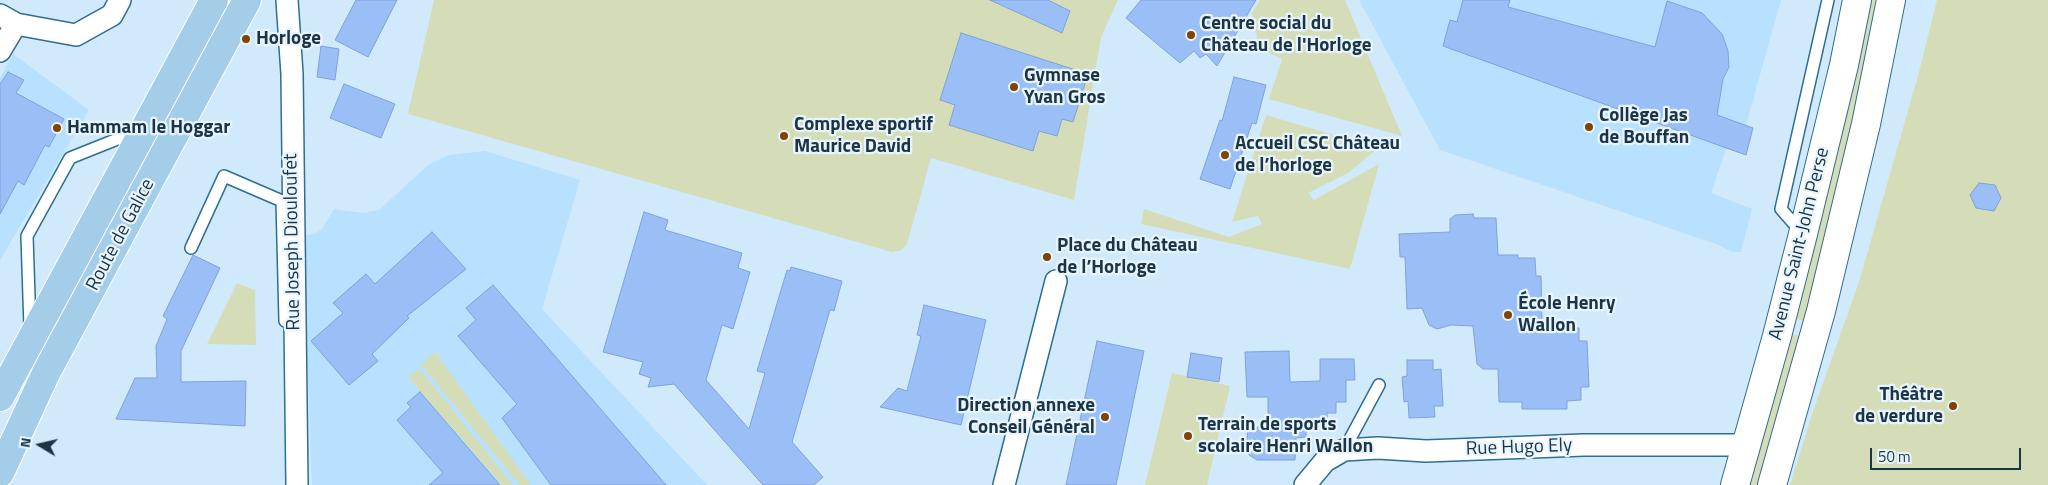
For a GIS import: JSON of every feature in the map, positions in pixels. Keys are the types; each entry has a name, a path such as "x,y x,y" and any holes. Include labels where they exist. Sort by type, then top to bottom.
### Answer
{"main road":[{"name":"Route de Galice","path":"0,397 214,0"},
{"name":"Route de Galice","path":"0,473 46,373 247,0"},
{"name":"Avenue Saint-John Perse","path":"1735,485 1803,234 1844,65 1857,0"},
{"name":"Avenue Saint-John Perse","path":"1772,485 1821,311 1866,124 1891,0"}],"street":[{"path":"0,51 8,20 76,35 112,15 120,0"},
{"name":"Rue Joseph Diouloufet","path":"287,0 292,74 297,485"},
{"path":"1004,485 1056,282"},
{"name":"Rue Hugo Ely","path":"1305,485 1325,461 1344,450 1378,448 1426,451 1584,445 1747,445"}],"lane":[{"path":"1803,234 1781,209 1828,0"},
{"path":"31,338 27,236 70,158 144,128"},
{"path":"192,248 224,176 282,201 287,485"},
{"path":"1344,450 1379,385"}],"shaded area":[{"name":"Collège Jas de Bouffan","path":"1359,0 1781,0 1746,125 1753,128 1746,155 1726,149 1711,193 1752,209 1741,252 1733,252 1716,244 1440,150"},
{"path":"13,54 89,110 0,260 0,78"},
{"path":"485,151 580,180 542,309 707,485 312,485 303,239 306,235 314,234 322,229 334,209 363,213 379,210 428,165 448,155"}],"green space":[{"name":"Complexe sportif Maurice David","path":"434,0 1118,0 1101,37 1074,200 931,158 907,244 902,250 892,252 408,114"},
{"path":"1260,0 1345,0 1402,136 1269,99 1282,59 1259,48 1252,13"},
{"path":"1867,0 1885,0 1809,322 1788,317"},
{"path":"1937,0 2048,0 2048,485 1790,485 1812,414 1859,282 1919,72"},
{"path":"1266,115 1378,148 1348,173 1308,193 1314,200 1379,164 1350,269 1141,224 1144,209 1229,237 1262,224 1258,216 1232,222"},
{"path":"237,283 255,290 256,345 207,344"},
{"path":"1786,333 1806,337 1764,485 1746,485"},
{"path":"435,352 531,485 520,485 421,365"},
{"path":"419,368 513,485 502,485 408,377"},
{"name":"Terrain de sports scolaire Henri Wallon","path":"1172,373 1230,386 1207,485 1145,485"}],"building":[{"path":"356,0 397,0 368,57 335,40"},
{"path":"990,0 1048,0 1070,11 1062,33"},
{"name":"Centre social du Château de l'Horloge","path":"1141,0 1256,0 1217,66 1206,54 1200,58 1194,51 1180,63 1126,18"},
{"path":"1463,0 1510,0 1508,7 1655,47 1667,1 1702,13 1722,34 1728,51 1729,67 1723,79 1717,115 1753,128 1746,155 1443,46 1450,20 1457,22"},
{"name":"Gymnase Yvan Gros","path":"961,33 1088,74 1073,122 1062,119 1057,136 1039,131 1033,151 949,125 955,105 940,100"},
{"path":"321,46 339,49 335,80 317,77"},
{"path":"8,72 24,80 16,93 64,119 49,147 45,145 24,185 18,181 0,214 0,84"},
{"path":"1234,77 1266,85 1256,124 1252,123 1230,189 1200,179 1220,120 1222,121"},
{"path":"344,84 395,104 381,138 330,118"},
{"path":"1979,183 1995,185 2001,198 1994,211 1976,208 1970,195"},
{"path":"644,212 668,220 665,230 742,253 738,268 750,272 733,329 722,325 706,380 749,429 765,373 757,371 787,270 790,271 791,267 842,281 834,311 830,310 792,442 823,477 814,485 763,485 674,384 648,387 651,378 639,374 643,362 603,352"},
{"name":"École Henry Wallon","path":"1473,214 1474,218 1496,218 1498,255 1518,255 1518,258 1535,258 1536,276 1541,276 1542,321 1564,320 1564,328 1579,328 1579,341 1587,341 1589,387 1581,387 1581,400 1567,401 1567,409 1522,409 1522,402 1499,402 1498,369 1483,369 1477,364 1473,326 1451,325 1437,329 1429,325 1422,308 1407,309 1405,257 1400,257 1399,234 1450,232 1450,219 1455,215"},
{"path":"432,232 466,269 407,316 409,318 372,354 378,361 349,385 311,341 343,313 333,303 366,274 375,284"},
{"path":"193,255 220,268 181,351 181,382 246,381 245,426 116,419 135,378 157,378 156,346 167,319 163,316"},
{"path":"493,285 666,485 551,485 502,418 517,404 458,336 476,320 466,308"},
{"path":"924,305 986,320 961,425 880,407 898,388 907,391 921,336 917,335"},
{"name":"Direction annexe Conseil Général","path":"1097,341 1144,351 1116,485 1066,485"},
{"path":"1289,351 1290,382 1320,381 1320,359 1354,359 1355,380 1346,380 1346,402 1336,402 1336,413 1327,413 1327,425 1306,426 1306,437 1296,438 1295,460 1257,460 1249,455 1247,436 1248,431 1268,423 1268,397 1247,397 1245,352"},
{"path":"1191,353 1222,358 1219,382 1187,377"},
{"path":"1407,360 1433,360 1433,370 1441,369 1443,406 1434,406 1435,417 1409,418 1408,401 1404,402 1402,377 1407,376"},
{"path":"420,392 500,485 429,485 443,473 397,420 411,407 407,403"}],"place":[{"name":"Centre social du Château de l'Horloge","path":"1191,35"},
{"name":"Horloge","path":"246,39"},
{"name":"Gymnase Yvan Gros","path":"1014,87"},
{"name":"Collège Jas de Bouffan","path":"1589,127"},
{"name":"Hammam le Hoggar","path":"57,128"},
{"name":"Complexe sportif Maurice David","path":"784,136"},
{"name":"Accueil CSC Château de l’horloge","path":"1225,155"},
{"name":"Place du Château de l’Horloge","path":"1047,257"},
{"name":"École Henry Wallon","path":"1508,315"},
{"name":"Théâtre de verdure","path":"1953,406"},
{"name":"Direction annexe Conseil Général","path":"1105,417"},
{"name":"Terrain de sports scolaire Henri Wallon","path":"1188,436"}]}
